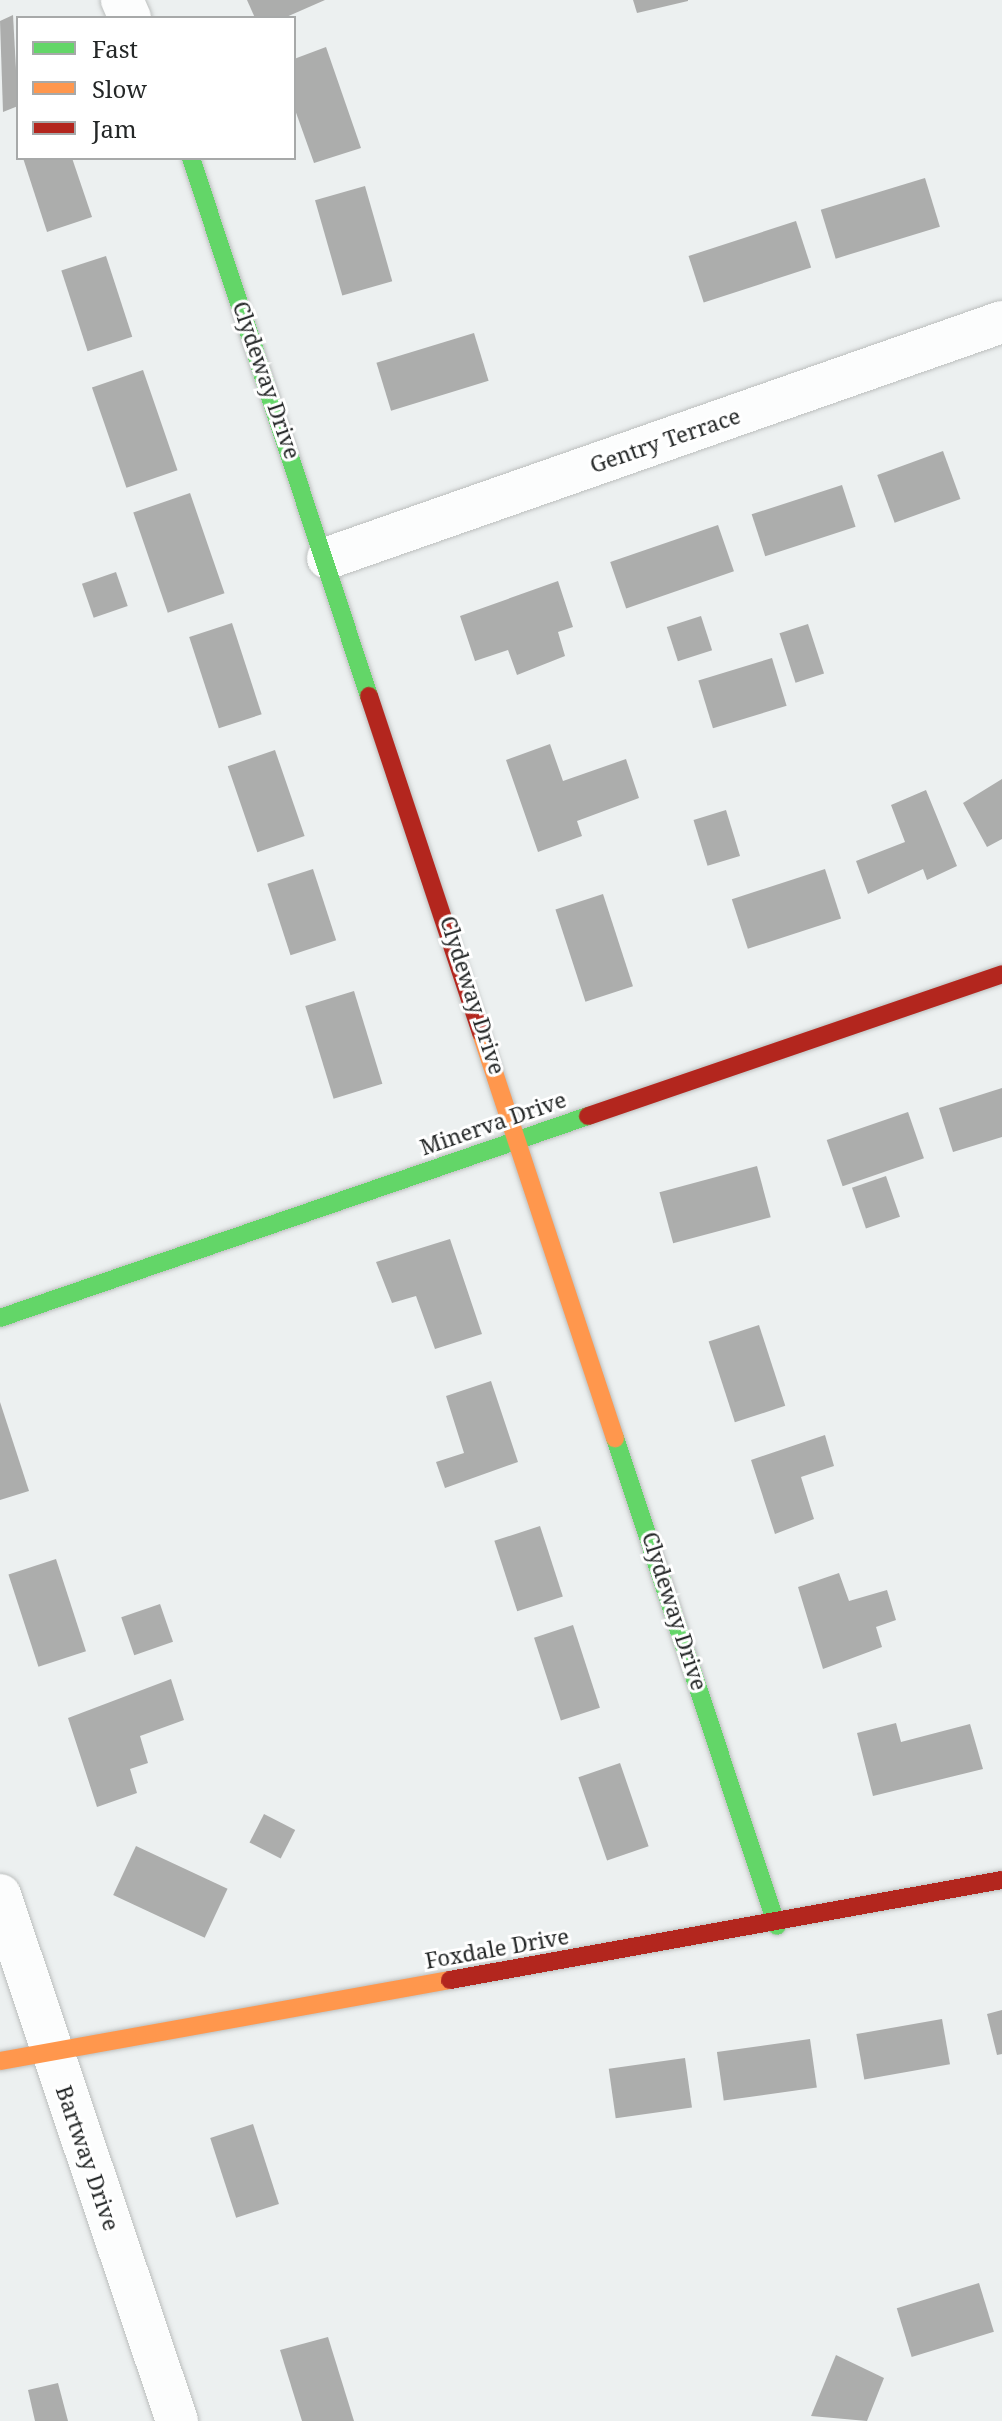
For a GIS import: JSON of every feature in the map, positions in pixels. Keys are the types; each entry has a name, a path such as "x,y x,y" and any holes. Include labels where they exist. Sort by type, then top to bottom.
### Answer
{"street":[{"name":"Clydeway Drive","path":"192,160 521,1139 777,1926"},
{"name":"Gentry Terrace","path":"328,558 1002,322"},
{"name":"Minerva Drive","path":"0,1318 1002,974"},
{"name":"Foxdale Drive","path":"0,2061 777,1926 1002,1880"},
{"name":"Bartway Drive","path":"0,1895 177,2421"}],"building":[{"path":"247,0 325,0 289,16 254,16"},
{"path":"633,0 688,0 688,1 637,13"},
{"path":"13,15 16,70 16,107 3,112 0,21"},
{"path":"326,47 361,148 314,163 296,113 296,58"},
{"path":"24,160 73,160 92,217 47,232"},
{"path":"925,178 940,227 836,259 821,210"},
{"path":"365,186 392,281 342,295 315,200"},
{"path":"796,221 811,268 704,303 689,256"},
{"path":"106,256 132,337 88,351 61,271"},
{"path":"474,333 489,381 391,411 376,363"},
{"path":"143,370 178,470 126,488 92,388"},
{"path":"943,451 960,499 895,523 877,475"},
{"path":"842,485 856,527 765,556 752,514"},
{"path":"190,493 225,593 168,613 133,513"},
{"path":"718,525 734,571 626,608 610,562"},
{"path":"116,572 128,606 94,618 82,584"},
{"path":"558,581 573,627 558,632 565,656 517,675 508,650 475,661 460,616"},
{"path":"701,616 712,650 678,661 667,627"},
{"path":"232,623 262,714 219,728 189,637"},
{"path":"808,624 824,673 796,683 779,633"},
{"path":"772,658 787,706 713,728 698,681"},
{"path":"550,744 563,781 626,759 639,798 577,821 582,836 538,852 506,760"},
{"path":"275,750 305,836 257,852 228,766"},
{"path":"1002,779 1002,839 987,847 963,803"},
{"path":"926,790 957,866 927,880 923,869 868,894 856,861 905,842 891,805"},
{"path":"726,810 740,856 708,866 693,820"},
{"path":"313,869 336,940 291,955 267,884"},
{"path":"825,869 841,918 748,949 732,899"},
{"path":"603,894 633,986 585,1002 555,909"},
{"path":"354,991 382,1084 334,1099 305,1006"},
{"path":"1002,1088 1002,1137 953,1152 939,1108"},
{"path":"908,1112 924,1158 843,1186 827,1140"},
{"path":"757,1166 771,1217 673,1243 659,1192"},
{"path":"886,1176 900,1217 866,1228 852,1188"},
{"path":"450,1239 482,1334 435,1349 416,1296 392,1303 376,1262"},
{"path":"759,1325 785,1406 735,1422 709,1341"},
{"path":"491,1381 518,1462 445,1488 436,1462 464,1453 446,1396"},
{"path":"0,1402 29,1491 0,1500"},
{"path":"825,1435 834,1466 801,1477 814,1519 775,1534 751,1460"},
{"path":"540,1526 563,1596 517,1611 494,1541"},
{"path":"56,1559 86,1651 38,1667 8,1574"},
{"path":"839,1573 849,1601 887,1590 896,1620 876,1627 882,1647 823,1669 798,1587"},
{"path":"160,1604 173,1642 134,1655 121,1617"},
{"path":"573,1625 600,1708 561,1720 534,1638"},
{"path":"171,1679 184,1720 140,1736 148,1763 130,1769 137,1793 97,1807 68,1718"},
{"path":"896,1723 901,1742 970,1724 983,1769 873,1796 857,1733"},
{"path":"620,1763 649,1846 607,1861 578,1777"},
{"path":"264,1814 295,1830 281,1858 249,1843"},
{"path":"136,1846 228,1889 205,1938 113,1895"},
{"path":"1002,2010 1002,2054 997,2055 987,2014"},
{"path":"942,2019 950,2064 864,2079 856,2034"},
{"path":"810,2039 817,2088 724,2101 717,2052"},
{"path":"685,2058 692,2108 616,2118 609,2069"},
{"path":"253,2124 279,2204 236,2218 210,2138"},
{"path":"979,2283 994,2332 912,2357 897,2308"},
{"path":"328,2337 354,2421 302,2421 280,2350"},
{"path":"836,2355 884,2378 867,2421 811,2416"},
{"path":"58,2383 68,2421 35,2421 28,2390"}],"traffic: fast":[{"path":"192,160 369,696"},
{"path":"0,1318 588,1116"},
{"path":"615,1438 777,1926"}],"traffic: slow":[{"path":"481,1033 615,1438"},
{"path":"0,2061 450,1980"}],"traffic: jam":[{"path":"369,696 481,1033"},
{"path":"588,1116 1002,974"},
{"path":"450,1980 1002,1880"}]}
